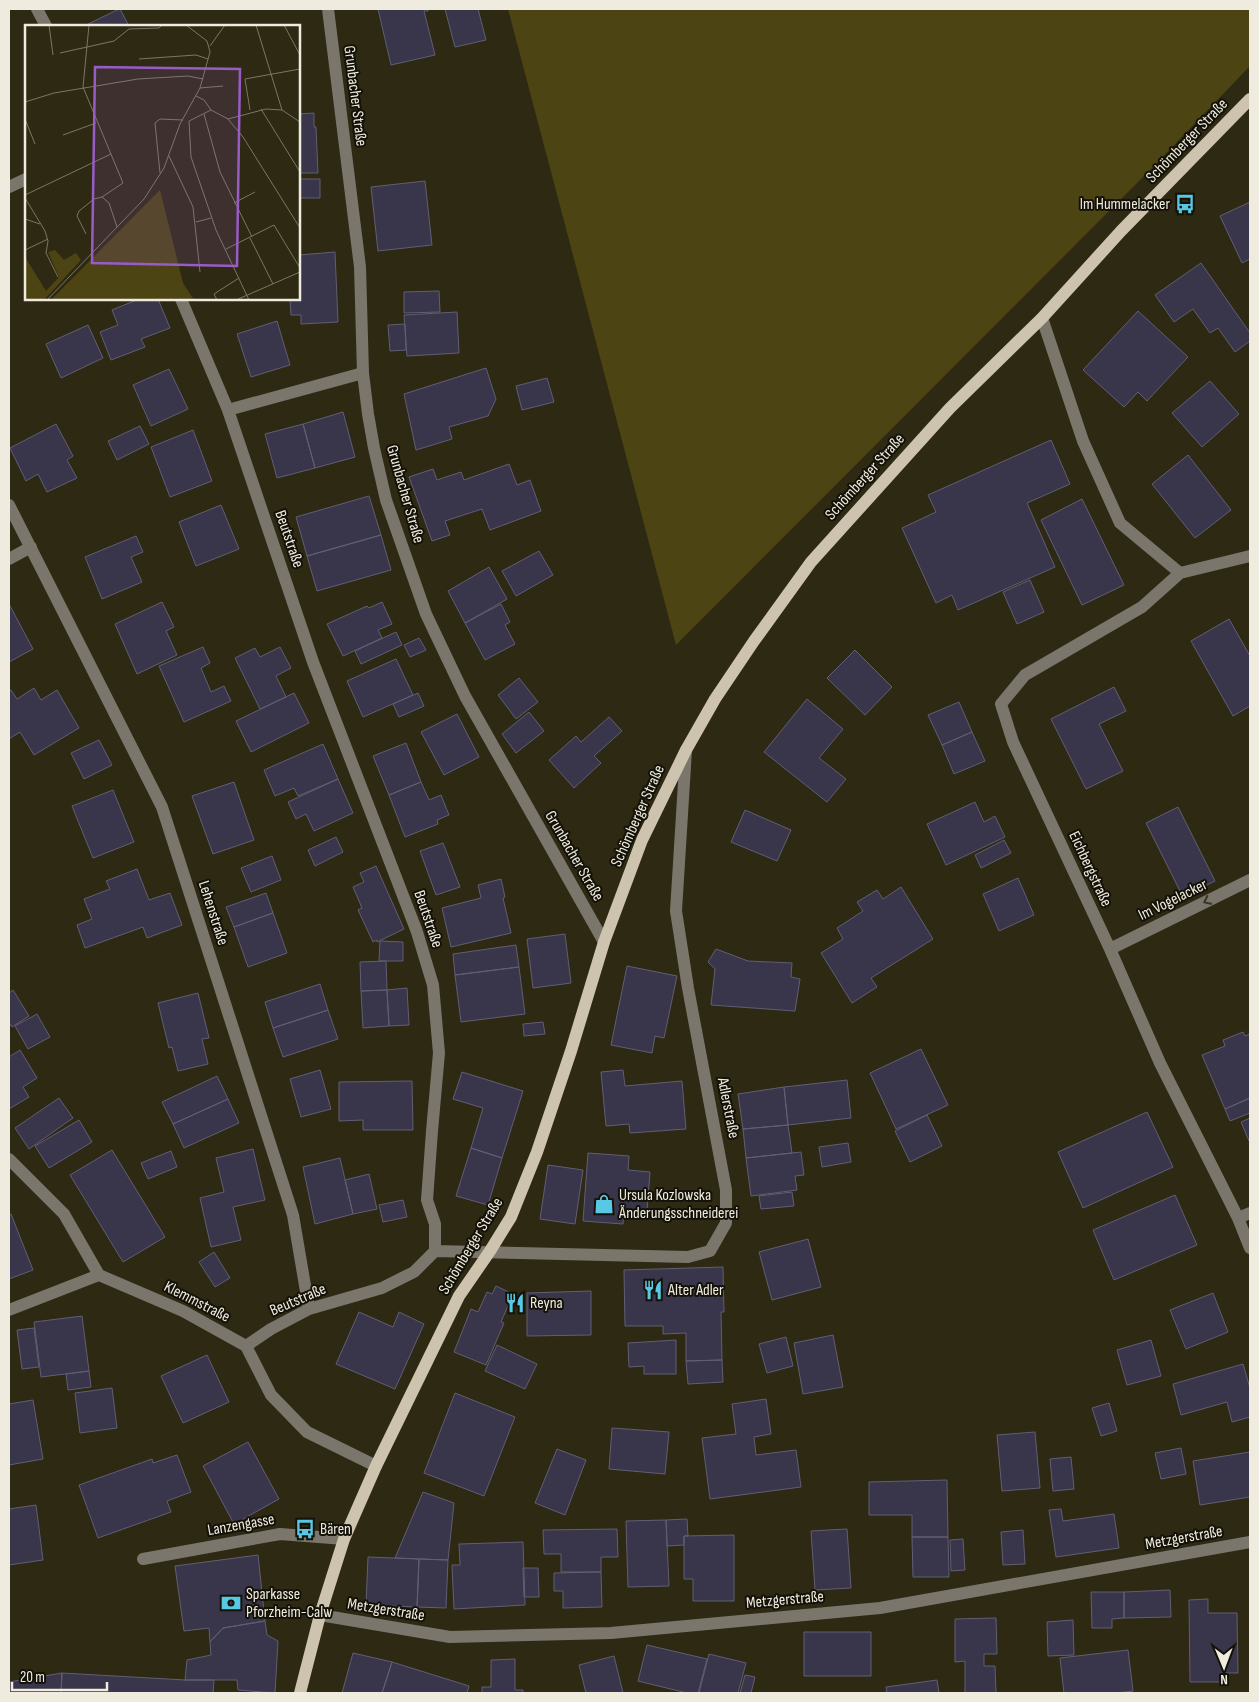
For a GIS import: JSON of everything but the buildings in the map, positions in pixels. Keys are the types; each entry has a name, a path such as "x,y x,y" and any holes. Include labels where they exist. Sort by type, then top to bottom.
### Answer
{"main road":[{"name":"Schömberger Straße","path":"300,1693 320,1615 344,1539 376,1466 458,1296 490,1251 511,1217 537,1152 572,1051 604,942 642,840 686,750 716,699 811,562 950,408 1042,318 1121,231 1250,99"}],"street":[{"path":"37,9 45,25"},
{"name":"Grunbacher Straße","path":"328,9 360,267 363,373 374,448 386,500 426,614 465,696 604,942"},
{"path":"9,187 25,179"},
{"name":"Beutstraße","path":"181,300 228,410 313,662 417,932 433,985 439,1053 428,1200 434,1224 435,1251 414,1272 382,1288 309,1309 270,1329 246,1346"},
{"path":"1042,318 1083,441 1120,524 1180,573 1250,556"},
{"path":"228,410 363,373"},
{"name":"Lehenstraße","path":"9,505 162,807 293,1215 309,1309"},
{"path":"9,558 31,547"},
{"name":"Eichbergstraße","path":"1180,573 1142,607 1025,675 1001,704 1012,742 1110,949 1160,1062 1244,1215 1250,1248"},
{"name":"Adlerstraße","path":"435,1251 688,1257 710,1251 726,1223 726,1190 688,988 676,911 686,750"},
{"name":"Im Vogelacker","path":"1110,949 1250,880"},
{"path":"9,1159 64,1214 99,1275 9,1310"},
{"name":"Klemmstraße","path":"99,1275 183,1311 246,1346"},
{"path":"246,1346 271,1395 307,1432 376,1466"},
{"name":"Lanzengasse","path":"143,1558 280,1534 344,1539"},
{"name":"Metzgerstraße","path":"320,1615 450,1637 611,1633 880,1608 1250,1542"}],"shaded area":[{"path":"508,9 1250,9 1250,66 1152,168 676,645"}],"place":[{"name":"Im Hummelacker","path":"1185,204"},
{"name":"Ursula Kozlowska Änderungsschneiderei","path":"604,1204"},
{"name":"Alter Adler","path":"653,1290"},
{"name":"Reyna","path":"515,1303"},
{"name":"Bären","path":"305,1529"},
{"name":"Sparkasse Pforzheim-Calw","path":"231,1603"}]}
